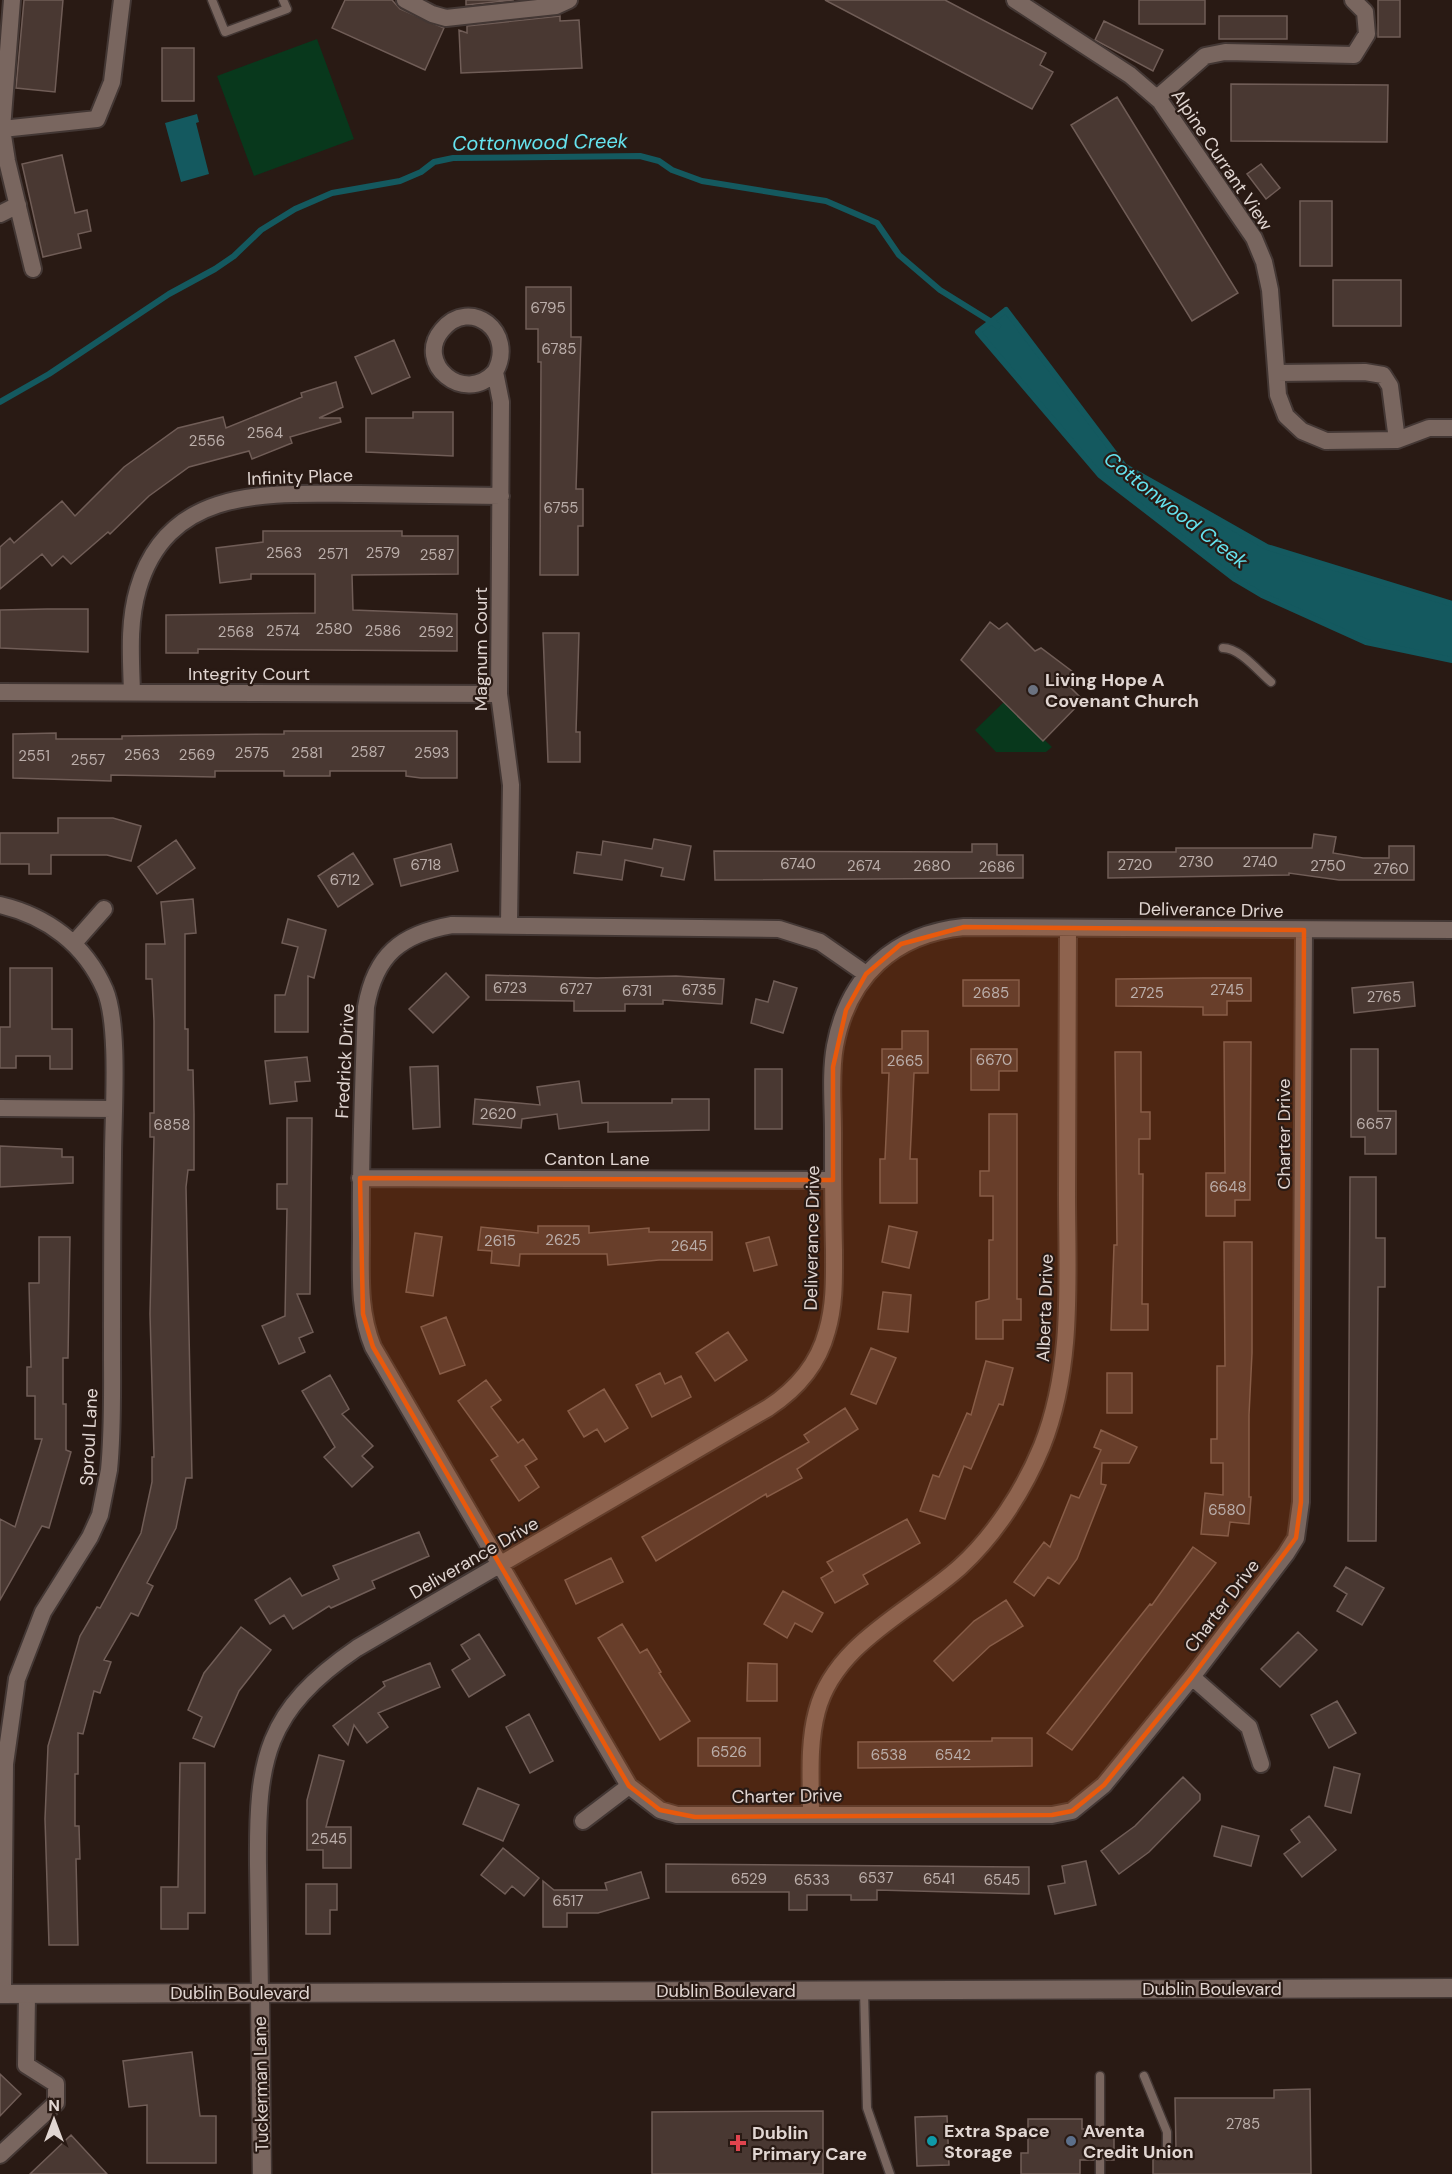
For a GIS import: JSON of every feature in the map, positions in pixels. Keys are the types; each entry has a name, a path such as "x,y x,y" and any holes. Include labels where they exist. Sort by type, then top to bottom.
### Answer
{"main road":[{"name":"Dublin Boulevard","path":"1,1994 1452,1988"},
{"name":"Tuckerman Lane","path":"260,1994 262,2174"}],"street":[{"path":"12,0 2,129 33,269"},
{"path":"2,129 97,119 112,82 122,0"},
{"path":"405,0 432,14 446,18 556,6 569,0"},
{"name":"Alpine Currant View","path":"1015,0 1037,5 1157,98 1254,238 1270,290 1278,395 1286,416 1302,431 1326,441 1397,440 1429,428 1452,428"},
{"path":"1157,98 1205,56 1225,52 1354,55 1366,34 1365,12 1353,0"},
{"path":"0,214 18,205"},
{"name":"Magnum Court","path":"495,372 480,383 468,385 446,377 435,358 434,347 443,328 463,317 475,318 494,328 500,339 502,351 495,372 501,402 499,694 512,786 509,924"},
{"path":"1277,373 1365,372 1383,375 1390,386 1394,403 1397,440"},
{"name":"Infinity Place","path":"132,693 131,630 138,587 156,554 174,530 210,507 232,499 284,494 501,496"},
{"name":"Integrity Court","path":"0,692 499,694"},
{"name":"Sproul Lane","path":"0,905 23,910 43,920 59,929 74,943 96,973 110,1007 113,1032 109,1470 103,1504 90,1537 43,1612 17,1679 5,1764 1,1994"},
{"path":"74,943 104,909"},
{"name":"Fredrick Drive","path":"500,1565 366,1331 362,1298 360,1178 366,1007 376,970 397,945 432,928 452,925 509,924 779,929 820,942 866,974"},
{"name":"Deliverance Drive","path":"260,1994 260,1785 273,1739 282,1720 312,1682 331,1666 768,1408 790,1393 818,1355 832,1311 835,1046 846,1010 866,974 901,944 940,930 1068,928 1452,930"},
{"name":"Alberta Drive","path":"811,1814 813,1729 817,1710 836,1671 872,1634 939,1584 977,1550 1016,1497 1029,1475 1054,1414 1067,1332 1068,928"},
{"name":"Charter Drive","path":"500,1565 629,1786 660,1810 676,1815 1052,1815 1072,1811 1104,1785 1192,1677 1296,1538 1300,1519 1304,930"},
{"path":"0,1108 113,1109"},
{"name":"Canton Lane","path":"360,1178 833,1179"},
{"path":"1192,1677 1249,1727 1261,1764"},
{"path":"583,1821 629,1786"},
{"path":"0,2155 56,2103 56,2084 26,2065 27,1994"}],"lane":[{"path":"212,0 225,32 287,9 283,0"},
{"path":"1222,648 1230,649 1239,655 1271,682"},
{"path":"864,1990 867,2108 890,2174"},
{"path":"1100,2129 1101,2076"},
{"path":"1144,2076 1167,2132 1167,2149"},
{"path":"1100,2160 1100,2174"}],"highlighted area":[{"path":"964,927 1304,930 1301,1502 1296,1538 1192,1677 1104,1785 1072,1811 1052,1815 695,1817 660,1810 629,1786 373,1347 363,1314 360,1178 833,1180 833,1067 846,1010 866,974 901,944"}],"green space":[{"path":"317,39 354,139 254,176 217,76"},
{"path":"1004,702 1052,747 1046,752 996,752 975,730"}],"water":[{"path":"197,114 199,122 196,123 209,174 181,182 165,123"},
{"path":"1006,310 1124,466 1267,547 1452,604 1452,660 1366,642 1262,595 1235,579 1100,475 978,332"}],"building":[{"path":"24,0 63,0 55,92 16,88"},
{"path":"345,0 392,0 400,9 444,28 425,70 332,28"},
{"path":"466,0 514,0 466,5"},
{"path":"825,0 945,0 1046,53 1040,65 1053,72 1032,109"},
{"path":"1139,0 1205,0 1205,24 1139,24"},
{"path":"1378,0 1400,0 1400,37 1378,37"},
{"path":"560,16 560,21 579,20 582,68 461,73 459,30 467,33 467,26"},
{"path":"1219,16 1287,16 1287,39 1219,39"},
{"path":"1104,21 1163,50 1153,71 1095,40"},
{"path":"162,48 194,48 194,101 162,101"},
{"path":"1231,84 1388,85 1387,142 1231,141"},
{"path":"1117,97 1238,293 1192,321 1071,125"},
{"path":"62,155 75,213 87,210 91,231 78,234 81,248 43,257 22,164"},
{"path":"1261,164 1280,188 1266,199 1247,174"},
{"path":"1300,201 1332,201 1332,266 1300,266"},
{"path":"1333,280 1401,280 1401,326 1333,326"},
{"path":"526,287 571,287 571,337 581,337 576,489 583,489 583,526 578,526 578,575 540,575 541,362 538,362 538,329 526,329"},
{"path":"394,340 410,377 372,394 355,357"},
{"path":"336,382 343,407 319,418 340,418 341,422 290,437 292,443 252,459 249,451 189,467 149,496 110,534 108,532 71,564 63,556 52,566 42,554 0,589 0,547 10,538 14,543 62,501 75,516 124,467 178,428 223,417 226,428 302,397 301,393"},
{"path":"413,412 453,412 453,456 366,452 366,418 413,418"},
{"path":"263,531 402,531 402,536 458,536 458,574 352,575 353,610 457,614 457,651 198,649 198,653 166,653 166,615 315,613 315,574 251,574 251,579 220,583 216,548 263,542"},
{"path":"88,609 88,652 0,648 0,610"},
{"name":"Living Hope A Covenant Church","path":"990,622 999,629 1007,623 1035,651 1041,648 1073,672 1063,680 1083,700 1043,741 961,660"},
{"path":"543,633 579,633 576,732 580,732 580,762 548,762"},
{"path":"284,731 457,731 457,778 406,776 406,771 330,771 330,776 284,776 284,771 215,771 215,777 111,775 111,781 13,778 13,734 56,733 56,739 122,739 122,736 284,734"},
{"path":"58,818 113,818 141,826 131,861 107,855 51,855 51,874 29,874 29,864 0,864 0,833 58,833"},
{"path":"1314,834 1336,837 1333,853 1363,858 1389,858 1389,846 1414,846 1414,880 1339,880 1289,873 1289,875 1108,878 1108,852 1176,852 1176,848 1312,848"},
{"path":"654,839 691,846 684,880 661,876 663,868 625,860 622,880 574,873 577,852 601,855 603,841 652,849"},
{"path":"176,840 195,868 157,894 138,867"},
{"path":"451,844 458,871 401,886 394,859"},
{"path":"972,844 997,844 997,855 1023,855 1023,878 715,880 714,851 972,852"},
{"path":"353,853 373,884 338,907 318,876"},
{"path":"193,899 196,933 185,934 185,1029 188,1029 188,1070 193,1070 194,1114 194,1170 188,1170 186,1187 192,1478 186,1478 176,1528 147,1583 153,1586 138,1616 131,1613 104,1660 111,1662 100,1693 94,1691 83,1734 78,1733 75,1826 79,1826 80,1859 76,1859 78,1945 49,1945 45,1819 48,1746 80,1636 97,1607 100,1608 141,1533 152,1482 152,1457 154,1457 150,1314 154,1137 150,1137 150,1113 154,1113 154,1021 152,979 146,979 146,944 165,944 161,902"},
{"path":"288,919 326,930 314,978 308,976 308,1032 275,1032 275,995 285,995 298,947 282,943"},
{"path":"10,968 52,968 52,1029 72,1029 72,1069 50,1069 50,1056 16,1056 16,1068 0,1068 0,1027 10,1027"},
{"path":"446,973 469,997 433,1033 409,1009"},
{"path":"486,975 597,978 676,976 724,979 722,1004 663,1000 663,1004 625,1004 625,1011 574,1011 574,1001 486,1000"},
{"path":"1251,978 1251,1001 1227,1001 1227,1015 1203,1015 1203,1007 1116,1006 1116,979"},
{"path":"963,980 1019,980 1019,1006 963,1006"},
{"path":"774,981 797,988 783,1033 751,1023 756,999 768,1002"},
{"path":"1413,982 1415,1006 1354,1013 1352,988"},
{"path":"902,1031 928,1031 928,1073 914,1073 910,1159 917,1159 917,1203 880,1203 880,1159 885,1159 889,1073 882,1073 882,1049 902,1049"},
{"path":"1224,1042 1251,1042 1250,1200 1235,1200 1235,1216 1206,1216 1206,1173 1225,1173"},
{"path":"971,1049 1017,1049 1017,1071 999,1071 999,1090 971,1090"},
{"path":"1351,1049 1378,1049 1378,1111 1396,1111 1396,1154 1365,1154 1365,1137 1351,1137"},
{"path":"1115,1052 1141,1052 1141,1112 1150,1112 1150,1139 1139,1139 1139,1174 1143,1174 1142,1304 1148,1304 1148,1330 1111,1330 1114,1245 1117,1245"},
{"path":"307,1057 310,1081 295,1082 297,1101 270,1104 265,1061"},
{"path":"438,1066 440,1127 413,1129 410,1067"},
{"path":"755,1069 782,1069 782,1129 755,1129"},
{"path":"579,1081 582,1103 672,1103 672,1099 709,1099 709,1130 608,1132 608,1122 559,1129 557,1114 522,1119 521,1128 473,1124 475,1099 540,1105 537,1087"},
{"path":"989,1114 1017,1114 1017,1299 1021,1299 1021,1320 1003,1320 1003,1339 976,1339 976,1302 989,1299 989,1240 993,1240 993,1196 980,1196 980,1171 989,1171"},
{"path":"287,1118 312,1118 310,1294 297,1294 313,1332 299,1338 305,1352 279,1364 262,1326 285,1316 287,1209 277,1209 277,1184 287,1184"},
{"path":"0,1146 62,1149 62,1157 73,1157 73,1183 0,1187"},
{"path":"1350,1177 1376,1177 1376,1238 1385,1238 1385,1287 1378,1287 1376,1541 1348,1541"},
{"path":"538,1226 589,1226 589,1233 649,1228 649,1232 712,1232 712,1260 659,1260 608,1265 607,1254 520,1254 519,1266 491,1263 492,1251 478,1250 481,1227 538,1233"},
{"path":"889,1226 917,1232 909,1268 882,1262"},
{"path":"415,1233 442,1237 433,1296 406,1292"},
{"path":"39,1237 70,1237 68,1358 63,1358 63,1404 66,1404 66,1450 71,1452 49,1528 42,1526 0,1600 0,1519 15,1527 42,1439 35,1439 35,1396 27,1396 27,1367 31,1367 29,1283 39,1283"},
{"path":"769,1237 777,1265 754,1271 746,1243"},
{"path":"1224,1242 1252,1242 1249,1524 1230,1522 1228,1536 1201,1534 1205,1493 1223,1495 1223,1463 1211,1463 1211,1439 1217,1439 1217,1366 1225,1366"},
{"path":"883,1292 911,1295 908,1332 878,1329"},
{"path":"446,1317 465,1365 440,1374 421,1327"},
{"path":"728,1332 747,1360 715,1381 696,1353"},
{"path":"871,1348 896,1358 876,1404 851,1394"},
{"path":"986,1361 1013,1368 1003,1405 999,1404 971,1469 964,1466 945,1519 920,1511 933,1475 939,1477 967,1413 971,1415"},
{"path":"660,1373 665,1384 681,1376 691,1397 652,1417 636,1385"},
{"path":"1107,1373 1132,1373 1132,1413 1107,1413"},
{"path":"330,1375 349,1409 342,1414 373,1446 362,1456 373,1467 352,1487 324,1457 335,1447 302,1391"},
{"path":"486,1380 501,1400 491,1407 518,1443 523,1439 537,1459 525,1466 539,1487 519,1501 491,1460 498,1456 458,1401"},
{"path":"604,1389 628,1428 605,1442 597,1429 584,1437 568,1411"},
{"path":"845,1408 858,1429 797,1469 802,1478 767,1497 766,1494 656,1561 642,1537 809,1442 804,1435"},
{"path":"1101,1430 1137,1447 1129,1463 1102,1463 1101,1484 1106,1485 1077,1559 1059,1584 1048,1577 1034,1596 1014,1582 1044,1542 1050,1547 1071,1495 1079,1498 1101,1450 1094,1447"},
{"path":"907,1519 920,1543 863,1575 868,1584 835,1603 821,1578 833,1571 827,1562"},
{"path":"419,1532 429,1556 372,1581 375,1588 331,1608 329,1606 293,1629 284,1615 270,1624 255,1600 290,1578 302,1596 339,1579 333,1566"},
{"path":"1193,1547 1216,1563 1072,1750 1047,1733 1150,1604 1152,1605"},
{"path":"611,1558 623,1582 576,1604 565,1580"},
{"path":"1346,1567 1384,1588 1362,1625 1337,1611 1347,1594 1334,1586"},
{"path":"783,1591 823,1613 812,1632 795,1623 787,1638 764,1624"},
{"path":"1006,1600 1023,1626 990,1646 953,1681 934,1661 974,1621"},
{"path":"622,1624 640,1653 647,1649 661,1672 659,1673 690,1721 660,1740 598,1638"},
{"path":"241,1627 271,1650 239,1691 214,1747 193,1738 202,1717 188,1710 204,1673"},
{"path":"1298,1632 1317,1650 1280,1687 1261,1669"},
{"path":"479,1634 505,1675 469,1697 452,1670 470,1659 461,1645"},
{"path":"430,1663 440,1687 378,1713 388,1727 367,1743 354,1725 348,1745 333,1726 385,1686 383,1682"},
{"path":"748,1663 777,1664 777,1701 747,1701"},
{"path":"1337,1701 1356,1733 1329,1748 1311,1715"},
{"path":"529,1714 553,1761 530,1773 506,1727"},
{"path":"698,1738 760,1738 760,1766 698,1766"},
{"path":"992,1738 1032,1738 1032,1766 858,1768 858,1742 992,1741"},
{"path":"319,1755 344,1761 326,1827 351,1827 351,1868 323,1868 323,1850 307,1850 307,1800"},
{"path":"180,1763 205,1763 205,1913 188,1913 188,1929 161,1929 161,1887 178,1887"},
{"path":"1334,1767 1360,1774 1351,1813 1325,1806"},
{"path":"1183,1777 1200,1794 1200,1800 1149,1852 1119,1874 1101,1851 1135,1826"},
{"path":"478,1788 519,1805 503,1841 463,1824"},
{"path":"1309,1816 1336,1850 1302,1877 1284,1854 1300,1842 1291,1830"},
{"path":"1222,1826 1259,1836 1251,1866 1214,1856"},
{"path":"503,1848 539,1878 524,1896 512,1886 505,1894 481,1875"},
{"path":"1086,1861 1096,1905 1055,1914 1048,1886 1065,1883 1062,1866"},
{"path":"666,1864 1029,1867 1029,1894 877,1890 877,1900 851,1900 851,1895 807,1895 807,1910 789,1910 789,1892 666,1892"},
{"path":"641,1872 649,1898 598,1913 567,1913 567,1927 543,1927 543,1881 554,1890 607,1890 605,1883"},
{"path":"306,1884 337,1884 337,1910 330,1910 330,1934 306,1934"},
{"path":"192,2052 200,2116 216,2116 216,2163 147,2163 147,2105 129,2107 123,2061"},
{"path":"0,2074 21,2094 0,2116"},
{"path":"1310,2089 1311,2174 1153,2174 1153,2150 1161,2149 1168,2155 1176,2149 1175,2098 1274,2098 1274,2090"},
{"name":"Dublin Primary Care","path":"823,2111 823,2174 652,2174 652,2112"},
{"name":"Extra Space Storage","path":"947,2116 949,2165 917,2166 915,2117"},
{"name":"Aventa Credit Union","path":"1028,2119 1082,2119 1082,2129 1094,2129 1099,2135 1106,2129 1114,2129 1114,2160 1106,2160 1101,2154 1094,2160 1080,2160 1080,2174 1021,2174 1021,2153 1028,2153"},
{"path":"71,2135 107,2174 30,2174"}],"waterway":[{"name":"Cottonwood Creek","path":"0,402 49,374 169,294 215,269 234,256 261,230 295,209 332,193 400,181 421,172 434,162 453,158 640,156 659,161 672,170 702,181 826,201 877,223 899,255 940,290 998,326"},
{"name":"Cottonwood Creek","path":"1452,604 1267,547 1124,466 1006,310 978,332 1100,475 1235,579 1262,595 1366,642 1452,660"}],"place":[{"name":"Living Hope A Covenant Church","path":"1033,690"},
{"name":"Extra Space Storage","path":"932,2141"},
{"name":"Aventa Credit Union","path":"1071,2141"},
{"name":"Dublin Primary Care","path":"738,2143"}]}
